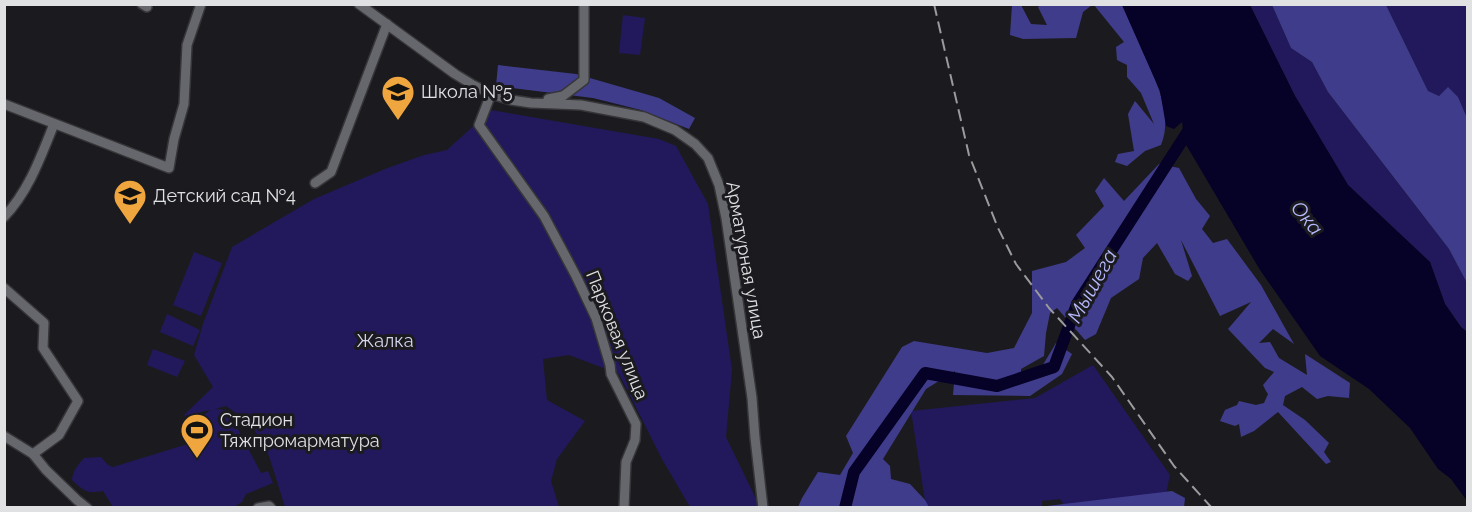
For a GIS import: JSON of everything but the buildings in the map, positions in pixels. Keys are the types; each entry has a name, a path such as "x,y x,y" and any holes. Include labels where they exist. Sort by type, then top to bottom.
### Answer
{"street":[{"path":"4,104 169,168 184,104 188,45 201,4"},
{"name":"Арматурная улица","path":"359,4 455,74 491,94 511,100 581,105 644,117 675,130 708,158 719,185 726,218 752,398 763,507"},
{"path":"531,103 563,96 584,80 584,4"},
{"path":"315,183 331,172 387,24"},
{"name":"Парковая улица","path":"491,94 480,125 544,216 576,276 596,318 610,365 610,374 636,424 635,440 626,462 624,507"},
{"path":"4,217 21,197 54,124"},
{"path":"5,289 44,324 43,348 78,400 59,435 33,454"},
{"path":"4,436 33,454 46,470 87,507"},
{"path":"258,507 270,507"}],"green space":[{"path":"1250,5 1272,5 1291,48 1312,62 1328,92 1449,249 1467,283 1467,332 1445,304 1430,262 1348,185 1295,96"},
{"path":"1386,5 1467,5 1467,118 1458,97 1448,88 1439,96 1428,91"},
{"path":"623,15 645,18 640,55 619,53"},
{"name":"Жалка","path":"491,110 659,139 676,146 708,204 732,370 726,437 760,507 690,507 662,459 619,374 569,355 543,359 547,400 585,421 557,459 551,481 559,507 285,507 269,456 251,424 226,406 215,409 228,410 261,473 268,471 273,483 246,494 242,502 234,507 113,507 103,491 86,491 72,480 75,470 84,458 101,457 113,467 191,443 188,429 210,410 183,416 213,387 194,355 232,247 314,199 385,169 424,155 447,150"},
{"path":"194,252 222,263 201,316 173,305"},
{"path":"167,314 200,330 193,346 160,332"},
{"path":"153,349 185,361 177,377 147,365"},
{"path":"1093,365 1170,475 1166,494 1064,505 1060,499 1042,501 1042,507 926,507 911,411 1035,398"}],"shaded area":[{"path":"1012,5 1021,5 1031,24 1047,25 1038,7 1041,5 1092,5 1083,12 1076,38 1023,39 1010,35"},
{"path":"1094,5 1122,5 1153,74 1164,110 1165,122 1161,145 1145,151 1127,166 1115,162 1118,154 1134,151 1128,114 1135,101 1154,124 1141,93 1127,77 1127,65 1117,60 1116,47 1124,42"},
{"path":"1272,5 1386,5 1428,91 1439,96 1448,87 1458,97 1467,118 1467,283 1449,249 1328,92 1312,62 1291,48"},
{"path":"498,65 576,74 659,98 695,118 689,129 641,110 593,98 496,86"},
{"path":"1159,164 1179,168 1196,199 1210,216 1202,229 1213,243 1227,239 1261,285 1294,344 1273,329 1259,343 1270,342 1279,358 1307,375 1305,354 1350,383 1349,398 1328,396 1317,399 1302,387 1285,396 1283,405 1305,420 1329,443 1324,452 1331,462 1326,464 1278,412 1254,431 1241,437 1239,424 1235,426 1220,421 1225,410 1237,405 1239,401 1256,405 1264,403 1268,394 1263,385 1274,372 1265,368 1228,329 1251,302 1220,316 1181,240 1192,276 1188,281 1175,274 1157,243 1143,258 1139,279 1111,298 1096,334 1085,340 1057,308 1050,313 1044,356 1021,369 1021,377 1041,368 1056,343 1072,354 1062,374 1030,396 953,395 955,371 926,389 883,459 890,466 891,479 910,484 929,507 798,507 818,472 840,475 853,453 846,436 902,347 914,341 987,353 1014,348 1032,313 1032,271 1066,262 1085,248 1076,235 1104,206 1095,191 1104,178 1124,201"},
{"path":"1172,491 1185,498 1184,507 1039,507"}],"water":[{"name":"Ока","path":"1122,5 1250,5 1295,96 1348,185 1430,262 1445,304 1467,332 1467,501 1451,479 1438,469 1410,428 1369,389 1320,356 1260,270 1185,143 1182,122 1174,129 1166,126 1160,91"}],"waterway":[{"name":"Мышега","path":"845,508 854,472 925,373 997,386 1054,367 1077,304 1192,125"}],"railway":[{"path":"934,4 969,155 998,228 1016,264 1049,308 1112,377 1174,466 1212,508"}],"place":[{"name":"Школа №5","path":"398,121"},
{"name":"Детский сад №4","path":"130,225"},
{"name":"Стадион Тяжпромарматура","path":"197,459"}]}
